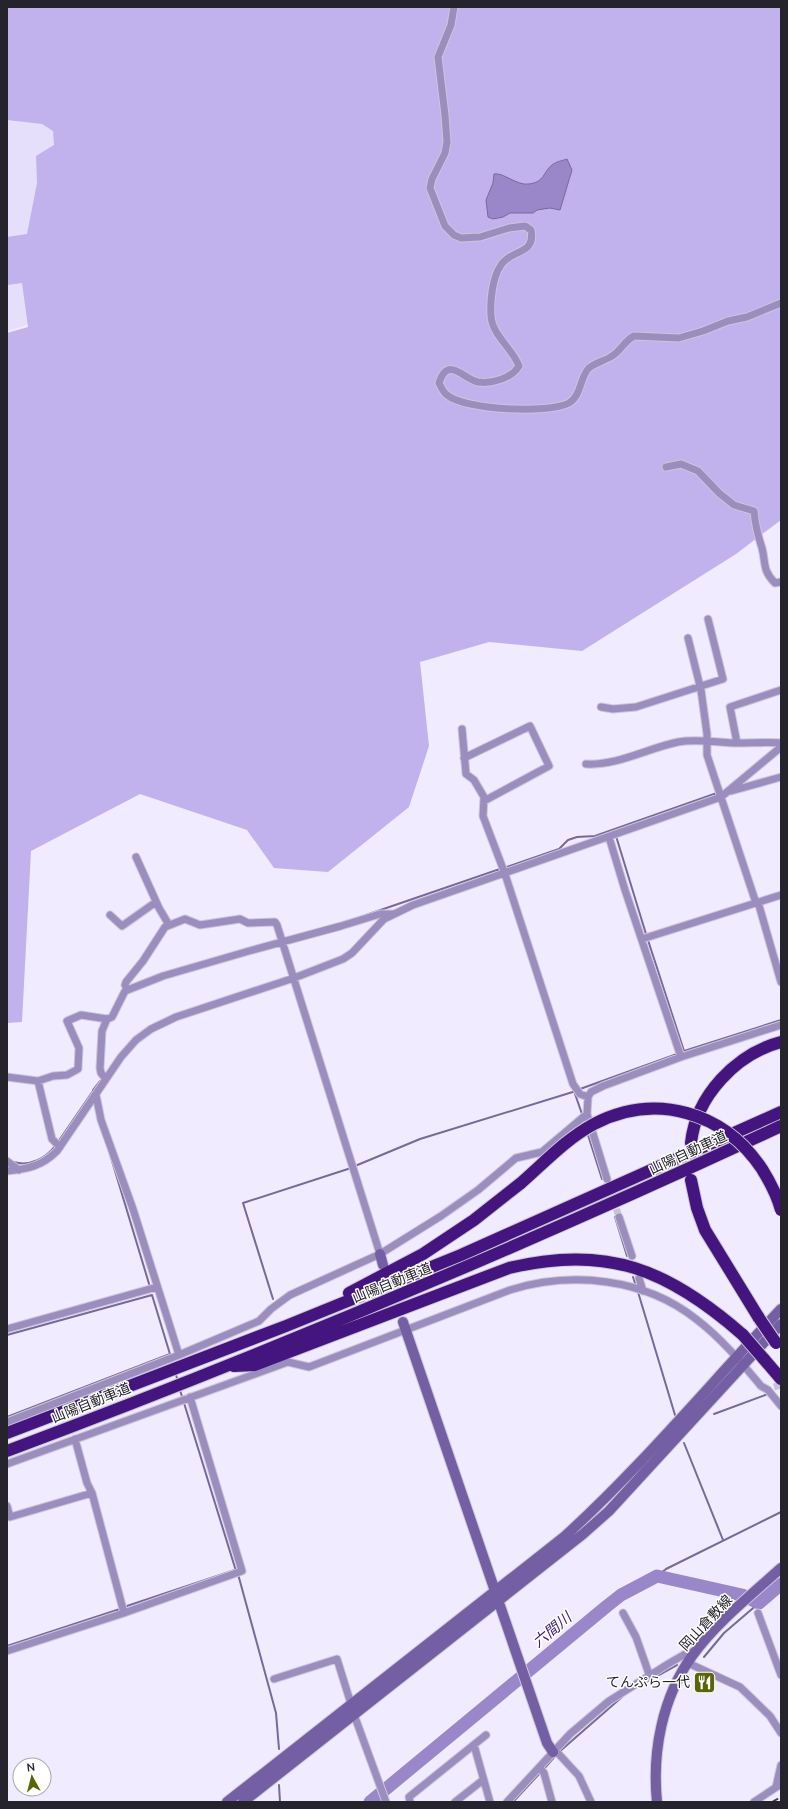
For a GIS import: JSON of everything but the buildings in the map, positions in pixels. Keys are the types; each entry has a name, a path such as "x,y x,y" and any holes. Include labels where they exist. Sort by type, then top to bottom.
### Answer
{"highway":[{"path":"692,1143 699,1116 708,1096 721,1080 734,1067 753,1054 781,1042"},
{"path":"286,1326 423,1254 474,1220 521,1183 570,1139 595,1124 619,1114 642,1109 660,1109 690,1114 707,1120 733,1136 755,1159 774,1189 781,1210"},
{"name":"山陽自動車道","path":"7,1433 286,1326 461,1255 781,1112"},
{"name":"山陽自動車道","path":"7,1451 224,1367 293,1345 671,1177 781,1126"},
{"path":"691,1180 697,1208 706,1230 778,1347"},
{"path":"293,1345 508,1268 535,1261 560,1258 587,1259 616,1262 645,1271 671,1282 695,1297 719,1314 743,1335 763,1358 772,1388"}],"street":[{"path":"454,7 451,25 438,57 447,142 445,153 432,179 430,188 445,226 454,235 461,238 480,237 509,228 525,226 531,230 533,238 530,245 508,257 500,266 494,282 491,317 494,326 513,353 519,366 516,372 505,378 490,382 477,382 459,371 450,369 444,372 439,383 447,396 472,404 495,408 554,408 570,402 580,388 590,366 604,362 614,355 627,339 642,335 663,338 679,338 728,321 747,317 781,303"},
{"path":"666,467 681,464 698,471 719,493 734,505 754,511 755,525 762,549 763,562 767,575 775,583 781,582"},
{"path":"601,707 613,709 636,707 694,687 723,679 708,619"},
{"path":"688,638 700,686 707,740 707,755 757,903 781,982"},
{"path":"737,743 730,707 781,690"},
{"path":"464,758 530,726 549,766 484,801"},
{"path":"462,729 466,774 474,780 484,797 483,816 503,870 573,1084 578,1090 588,1097"},
{"path":"586,764 627,757 678,742 707,740 737,743 781,743"},
{"path":"7,1171 19,1170 48,1160 96,1095 121,1057 136,1040 162,1023 294,978 343,959 352,953 384,919 393,914 503,870 613,836 721,797 731,791 781,747"},
{"path":"731,791 781,777"},
{"path":"613,836 680,1054"},
{"path":"136,857 156,902 170,925"},
{"path":"645,938 781,895"},
{"path":"110,915 122,926 156,902"},
{"path":"127,988 249,951 380,914 393,914"},
{"path":"106,1079 101,1073 100,1068 102,1031 109,1018 112,1017 127,988 126,982 143,961 165,927 185,919 200,925 240,919 248,923 275,922 284,941 294,978 383,1265"},
{"path":"7,1076 38,1081 53,1076 67,1075 78,1070 79,1048 67,1021 81,1015 109,1018"},
{"path":"608,1179 587,1114 588,1097 591,1092 680,1054 781,1025"},
{"path":"38,1081 52,1139 58,1145"},
{"path":"96,1095 101,1120 133,1209 152,1288 173,1357"},
{"path":"7,1422 173,1357 259,1321 271,1309 290,1295 380,1254 441,1216 478,1190 516,1158 542,1152 587,1114"},
{"path":"7,1161 19,1170"},
{"path":"619,1217 632,1256"},
{"path":"639,1278 639,1290"},
{"path":"7,1464 288,1362 309,1367 405,1326 510,1290 537,1283 570,1279 590,1280 639,1290 674,1305 695,1318 717,1337 761,1386 772,1388 781,1406"},
{"path":"7,1329 152,1288"},
{"path":"243,1802 495,1592 564,1537 602,1503 781,1309"},
{"path":"227,1802 498,1602 583,1534 609,1511 781,1324"},
{"path":"405,1326 547,1743 579,1776 591,1802"},
{"path":"7,1651 123,1609 242,1571 185,1399"},
{"path":"75,1439 87,1483 92,1493 123,1609"},
{"path":"7,1506 10,1517 92,1493"},
{"name":"岡山倉敷線","path":"657,1802 655,1769 660,1729 667,1706 677,1682 696,1652 723,1621 781,1568"},
{"path":"624,1613 636,1637 649,1674"},
{"path":"758,1613 781,1675"},
{"path":"507,1802 542,1770 556,1752 592,1715 609,1701 649,1674 687,1653 696,1652"},
{"path":"274,1678 337,1659 379,1786 386,1799"},
{"path":"688,1663 740,1687 770,1716 781,1733"},
{"path":"410,1802 409,1797 486,1735"},
{"path":"474,1745 490,1802"},
{"path":"754,1802 778,1785 781,1765"},
{"path":"542,1770 552,1802"},
{"path":"455,1802 483,1780"}],"shaded area":[{"path":"7,7 781,7 781,520 736,554 582,651 489,642 420,662 429,746 409,807 328,872 274,868 247,830 140,794 31,851 22,1022 7,1023 7,333 28,327 22,283 7,285 7,237 27,234 37,183 36,156 54,145 53,131 42,124 7,120"},
{"path":"15,111 62,123 41,316 24,326 7,331 7,127 8,122"},
{"path":"567,159 572,170 560,210 550,208 537,210 533,213 510,213 503,217 493,219 488,217 486,200 493,183 494,174 502,175 524,184 534,183 541,179 554,164"}],"waterway":[{"path":"504,868 559,849 568,840 577,837 595,836 717,793"},
{"path":"616,836 684,1051"},
{"path":"366,915 500,869"},
{"path":"681,1052 781,1020"},
{"path":"580,1089 677,1054"},
{"path":"93,1090 100,1081"},
{"path":"58,1142 93,1091"},
{"path":"574,1091 582,1114"},
{"path":"355,1166 420,1139 576,1091"},
{"path":"588,1135 602,1179"},
{"path":"14,1162 25,1163 37,1160 42,1158 55,1146"},
{"path":"109,1151 150,1287"},
{"path":"273,1299 243,1203 351,1168"},
{"path":"615,1217 627,1256"},
{"path":"633,1277 636,1286"},
{"path":"638,1292 675,1415"},
{"path":"7,1335 152,1295 173,1364"},
{"path":"7,1417 170,1354"},
{"path":"175,1372 178,1381"},
{"path":"180,1390 236,1571"},
{"path":"714,1414 768,1394"},
{"path":"684,1443 723,1540"},
{"path":"657,1576 666,1569 781,1512"},
{"path":"124,1607 235,1570"},
{"path":"238,1574 276,1713 279,1749"},
{"name":"六間川","path":"370,1802 621,1595 657,1576 742,1595 759,1603 781,1584"},
{"path":"704,1657 724,1633 759,1603"},
{"path":"7,1646 120,1609"},
{"path":"646,1682 677,1665"},
{"path":"559,1752 622,1697"},
{"path":"543,1770 556,1755"},
{"path":"513,1802 540,1773"},
{"path":"279,1785 280,1802"}],"tunnel":[{"path":"607,1179 619,1217"},
{"path":"387,1276 403,1322"},
{"path":"774,1387 781,1385"}],"railway":[{"path":"772,1802 781,1797"}],"place":[{"name":"てんぷら一代","path":"705,1682"}]}
